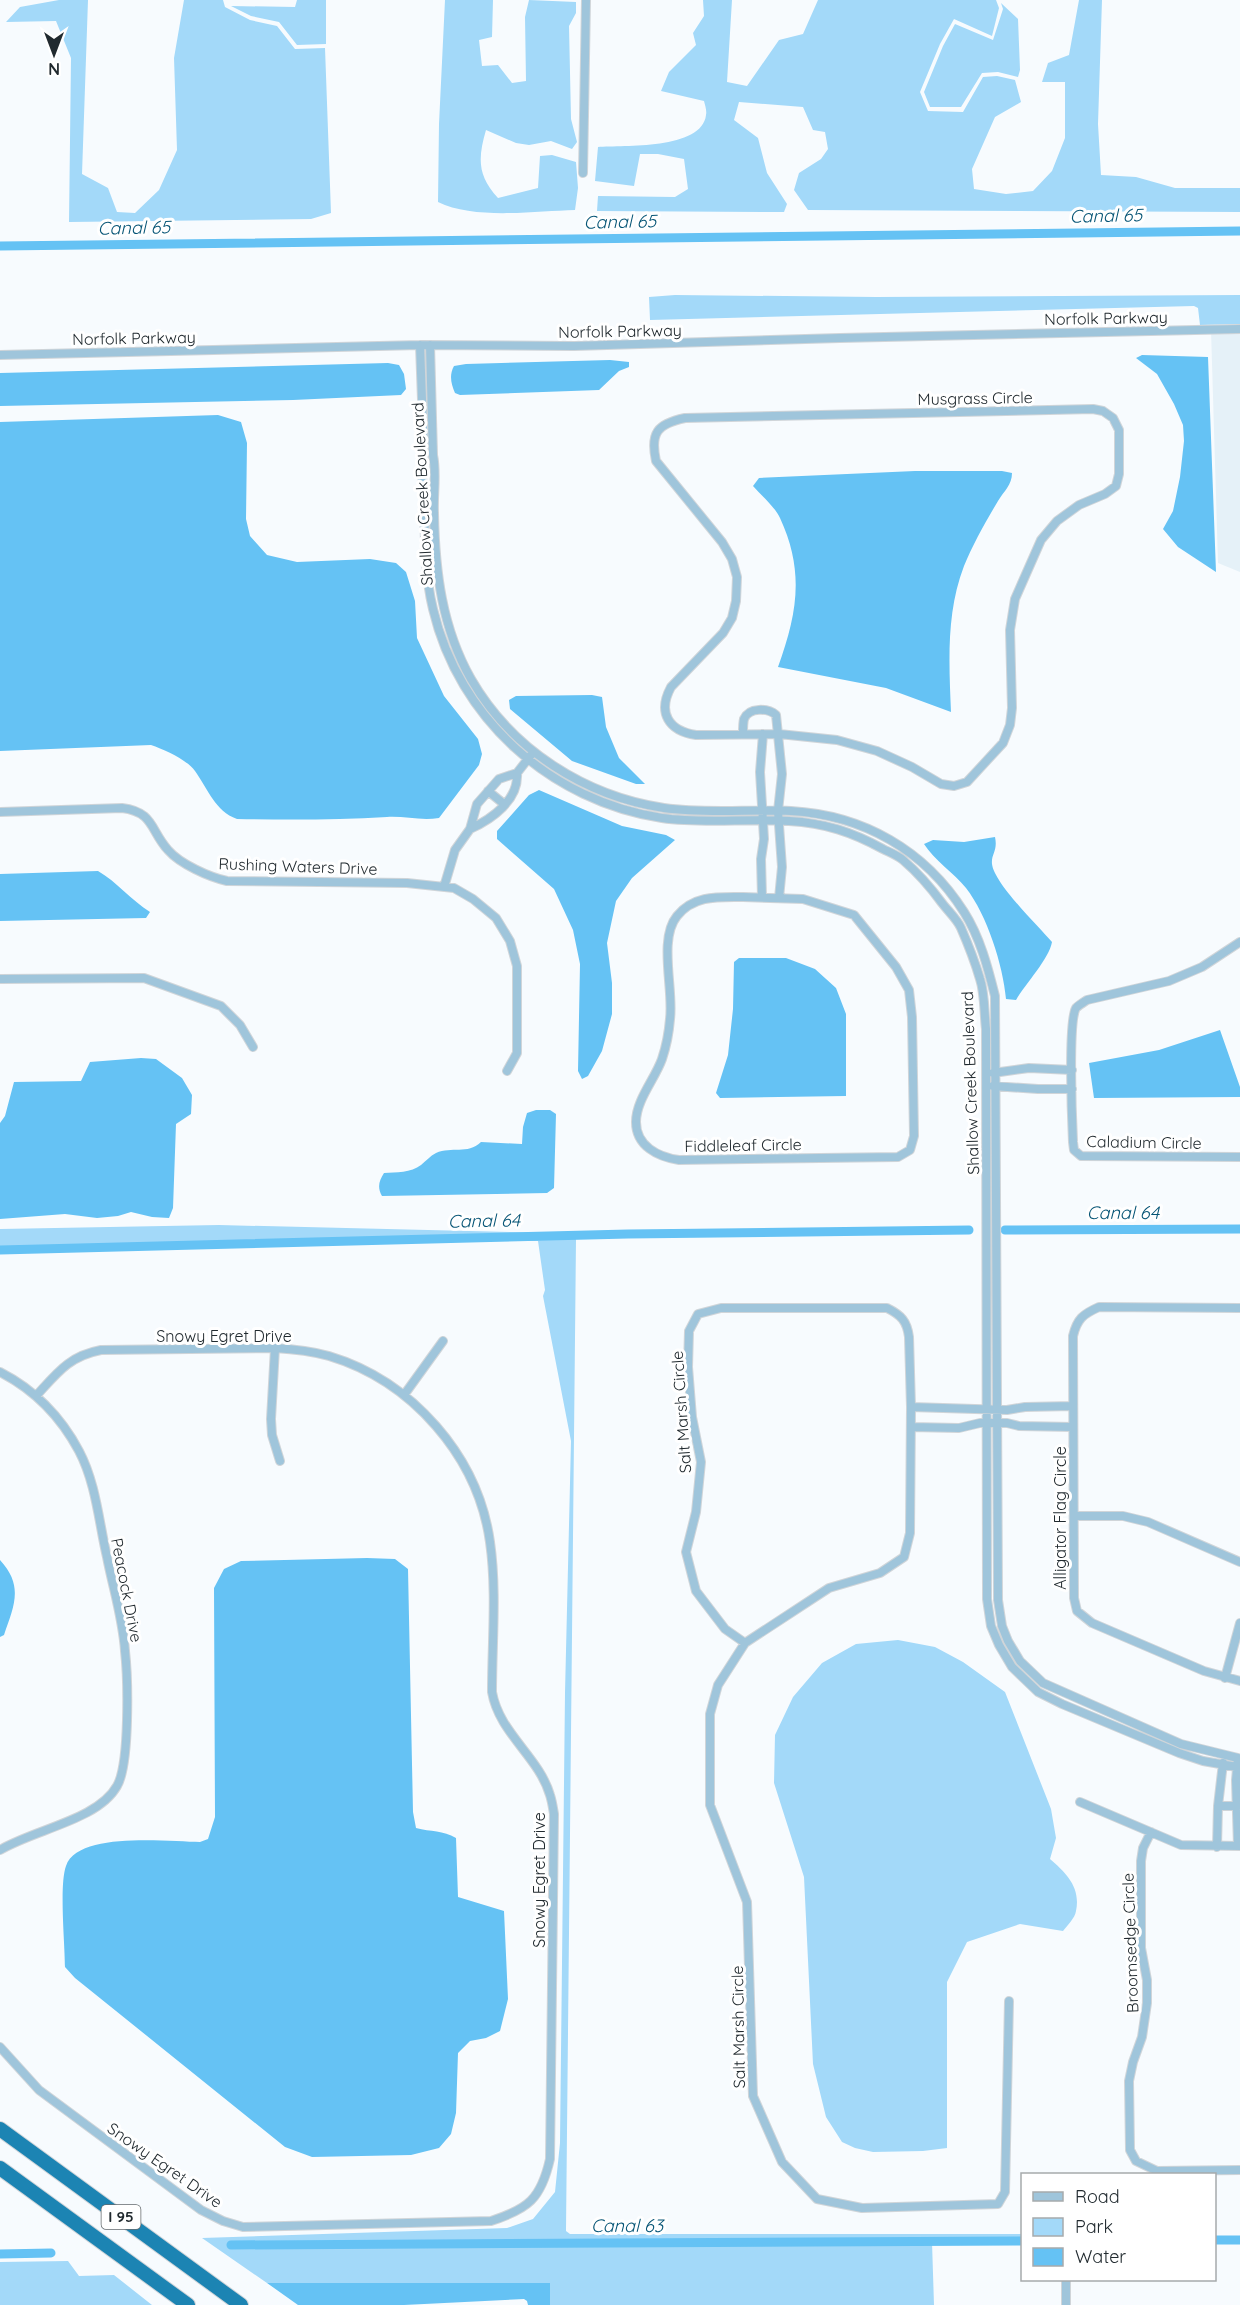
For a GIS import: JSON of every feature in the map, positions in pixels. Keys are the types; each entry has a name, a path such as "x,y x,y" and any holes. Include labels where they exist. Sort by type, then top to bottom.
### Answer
{"highway":[{"name":"I 95","path":"0,2129 241,2305"},
{"name":"I 95","path":"0,2168 188,2305"}],"street":[{"path":"583,173 586,0"},
{"name":"Norfolk Parkway","path":"0,355 420,345 574,346 1240,329"},
{"name":"Shallow Creek Boulevard","path":"420,345 424,455 420,472 424,483 426,574 433,609 444,645 461,682 472,700 507,741 551,777 586,796 626,811 664,818 778,820 822,825 854,833 902,859 931,888 960,926 981,982 986,1029 993,1410"},
{"name":"Shallow Creek Boulevard","path":"430,345 433,455 436,470 433,483 435,542 443,608 454,643 471,679 488,704 515,736 555,767 590,788 628,801 692,811 817,813 850,822 885,836 916,856 940,880 964,913 986,961 995,996 993,1410 992,1423 987,1599 991,1626 1012,1667 1038,1692 1179,1754 1223,1766 1237,1767 1238,1758 1181,1744 1065,1694 1043,1683 1020,1661 1002,1626 999,1610 992,1423"},
{"name":"Musgrass Circle","path":"1093,409 1103,411 1113,418 1119,430 1119,474 1116,486 1105,494 1079,505 1057,521 1041,540 1015,599 1010,630 1012,708 1010,725 1003,743 967,782 954,786 941,784 912,767 867,748 837,740 763,734 696,735 683,733 670,724 665,711 665,698 671,687 723,633 732,618 736,601 737,577 732,559 722,542 656,461 652,447 654,436 660,427 670,421 685,418 1093,409"},
{"path":"743,734 744,719 753,711 766,710 776,715 782,774 778,811 782,867 779,898"},
{"path":"762,897 761,858 764,811 760,772 763,734"},
{"path":"444,886 456,850 470,829 477,804 499,779 517,773 534,751"},
{"path":"470,829 496,814 515,790 518,783 517,773"},
{"path":"488,791 504,804"},
{"name":"Rushing Waters Drive","path":"0,813 132,809 143,814 152,823 170,852 209,877 227,881 407,883 454,888 473,898 496,918 510,941 517,966 517,1053 507,1071"},
{"name":"Fiddleleaf Circle","path":"762,897 804,899 854,915 891,959 909,990 912,1017 914,1136 910,1150 898,1157 679,1160 657,1155 647,1148 639,1136 636,1122 638,1108 662,1058 670,1020 672,993 667,947 668,935 675,918 688,904 706,898 762,897"},
{"name":"Caladium Circle","path":"1240,942 1202,967 1169,981 1087,1000 1077,1008 1072,1020 1073,1142 1074,1150 1081,1156 1240,1157"},
{"path":"0,979 144,978 221,1006 240,1025 253,1047"},
{"path":"986,1073 1029,1068 1072,1070"},
{"path":"986,1086 1072,1089"},
{"name":"Alligator Flag Circle","path":"1240,1308 1098,1307 1083,1314 1076,1324 1073,1336 1074,1598 1077,1611 1092,1623 1225,1678 1240,1681"},
{"name":"Salt Marsh Circle","path":"745,1643 725,1629 696,1591 686,1552 696,1512 701,1462 692,1417 688,1367 689,1330 698,1314 721,1308 887,1308 900,1315 907,1326 911,1407 910,1533 904,1557 880,1573 829,1588 745,1643 718,1685 710,1714 710,1805 747,1902 753,2096 782,2162 817,2199 862,2208 998,2204 1005,2192 1009,2001"},
{"path":"404,1395 444,1341"},
{"path":"275,1348 271,1419 272,1435 280,1461"},
{"name":"Snowy Egret Drive","path":"0,2047 39,2090 201,2210 223,2221 243,2227 491,2221 514,2214 531,2202 539,2191 550,2160 554,1814 550,1794 541,1775 502,1721 494,1705 492,1692 493,1568 484,1510 458,1456 435,1424 404,1395 373,1376 330,1356 303,1350 275,1348 101,1350 75,1358 58,1371 36,1396"},
{"name":"Peacock Drive","path":"0,1372 36,1396 60,1420 80,1453 92,1488 126,1652 124,1767 118,1785 105,1802 89,1812 18,1839 0,1850"},
{"path":"911,1407 993,1410 1073,1406"},
{"path":"911,1427 959,1428 992,1423"},
{"name":"Alligator Flag Circle","path":"992,1423 1073,1427"},
{"path":"1074,1516 1123,1516 1148,1522 1240,1562"},
{"path":"1225,1678 1240,1623"},
{"path":"1217,1847 1218,1806 1224,1756"},
{"path":"1080,1802 1181,1845 1239,1846 1237,1767"},
{"path":"1218,1806 1238,1806"},
{"name":"Broomsedge Circle","path":"1151,1832 1143,1848 1141,1861 1142,1948 1147,1980 1147,2003 1142,2037 1132,2062 1129,2081 1130,2150 1136,2161 1157,2170 1240,2170"},
{"path":"1066,2281 1066,2305"}],"shaded area":[{"path":"1240,329 1240,572 1218,563 1211,330"}],"green space":[{"path":"59,0 88,0 82,174 108,188 117,212 135,213 159,190 177,150 174,58 184,0 223,0 225,7 250,20 277,26 295,49 325,48 331,213 311,219 69,222 71,58 56,21 6,22 20,7"},
{"path":"297,0 326,0 326,44 297,45 279,22 251,16 231,6 295,7"},
{"path":"445,0 493,0 492,37 479,40 482,66 498,65 512,83 526,81 525,17 529,0 576,2 576,13 569,26 571,119 577,142 572,149 551,141 529,145 516,143 486,130 481,158 486,182 498,198 538,188 540,156 552,155 576,162 578,188 575,210 487,213 453,208 438,202"},
{"path":"703,0 732,0 727,82 747,86 779,40 803,34 818,0 996,0 999,8 992,36 954,19 940,44 920,92 928,111 963,112 983,77 997,76 1015,80 1021,102 995,117 972,169 974,189 1006,194 1033,191 1052,171 1065,138 1065,82 1042,82 1048,63 1069,55 1079,0 1102,0 1098,124 1101,175 1136,177 1175,188 1240,188 1240,212 808,210 794,190 799,173 821,159 828,149 825,132 813,130 803,107 739,102 734,120 758,138 767,173 787,204 784,212 597,211 598,196 675,197 688,189 684,159 658,154 640,154 634,186 595,181 598,147 642,145 677,140 691,134 701,126 706,113 704,101 661,91 669,72 696,45 693,33 704,16"},
{"path":"1001,3 1018,19 1020,70 1018,77 998,72 982,73 961,107 930,107 924,92 955,24 993,40 1003,9"},
{"path":"675,295 876,297 1240,295 1240,324 1200,325 1198,308 1194,306 650,320 649,297"},
{"path":"219,1225 548,1233 552,1239 576,1239 566,2231 570,2234 1021,2234 1021,2241 932,2242 934,2305 550,2305 549,2283 267,2283 202,2238 507,2228 533,2219 555,2192 560,2143 565,1693 571,1441 543,1296 545,1290 538,1241 222,1242 0,1249 0,1229"},
{"path":"898,1640 935,1647 963,1662 1005,1692 1051,1809 1056,1838 1050,1859 1071,1881 1077,1902 1074,1916 1063,1931 1020,1924 967,1942 947,1982 947,2148 873,2152 842,2142 826,2117 813,2064 804,1877 774,1783 775,1735 793,1697 822,1663 856,1644"},
{"path":"68,2261 79,2276 114,2275 152,2305 0,2305 0,2262"}],"water":[{"path":"1142,355 1208,357 1216,572 1178,547 1163,529 1173,511 1180,477 1184,441 1183,425 1157,374 1136,358"},
{"path":"610,360 629,362 629,367 619,371 599,390 460,395 455,393 451,380 454,366 466,364"},
{"path":"388,363 399,365 404,374 406,389 401,395 293,400 0,406 0,373"},
{"path":"218,415 241,422 247,443 246,519 250,536 267,555 297,562 370,559 396,563 406,572 415,601 417,638 444,696 478,739 482,754 479,765 439,818 237,819 217,805 191,767 175,755 151,745 0,751 0,422"},
{"path":"915,471 1012,473 1009,484 971,549 958,584 950,638 951,712 886,688 778,667 794,611 793,557 778,514 753,486 759,478"},
{"path":"592,695 602,697 606,727 619,758 645,784 636,784 572,761 510,709 509,700 516,696"},
{"path":"539,790 622,826 666,835 675,840 632,878 616,901 607,943 612,983 612,1014 602,1051 588,1076 582,1079 578,1071 580,964 573,930 554,889 497,839 497,831 529,795"},
{"path":"995,837 996,846 992,864 1000,882 1052,942 1042,963 1016,1000 1006,999 993,941 974,899 961,882 933,856 924,844 933,840 964,842"},
{"path":"98,871 150,912 146,918 0,921 0,874"},
{"path":"739,958 786,958 815,969 836,988 846,1014 846,1096 720,1098 716,1093 728,1055 733,1009 734,962"},
{"path":"1220,1030 1240,1087 1240,1097 1094,1098 1089,1063 1159,1050"},
{"path":"156,1059 182,1078 192,1095 191,1114 176,1124 173,1208 169,1218 131,1212 97,1218 65,1214 0,1219 0,1123 5,1116 14,1082 81,1081 90,1062"},
{"path":"536,1110 550,1110 556,1114 554,1188 547,1193 382,1196 379,1184 384,1173 413,1169 436,1153 470,1148 481,1142 522,1144 527,1113"},
{"path":"395,1559 408,1569 413,1812 416,1828 442,1832 456,1838 458,1897 504,1911 508,1999 500,2031 486,2038 470,2041 458,2053 456,2113 451,2134 439,2148 411,2155 312,2157 285,2147 75,1978 65,1967 64,1875 66,1866 74,1855 88,1847 126,1841 200,1842 208,1839 215,1817 214,1588 224,1569 241,1561"},
{"path":"0,1560 12,1579 15,1596 4,1635 0,1637"},
{"path":"267,2283 550,2283 550,2305 528,2305 524,2299 404,2305 298,2305"}],"waterway":[{"name":"Canal 65","path":"0,246 1240,231"},
{"name":"Canal 64","path":"1005,1230 1240,1229"},
{"name":"Canal 64","path":"0,1250 628,1234 969,1230"},
{"name":"Canal 63","path":"1216,2240 1240,2240"},
{"name":"Canal 63","path":"231,2245 1021,2241"},
{"name":"Canal 63","path":"0,2254 51,2253"}]}
